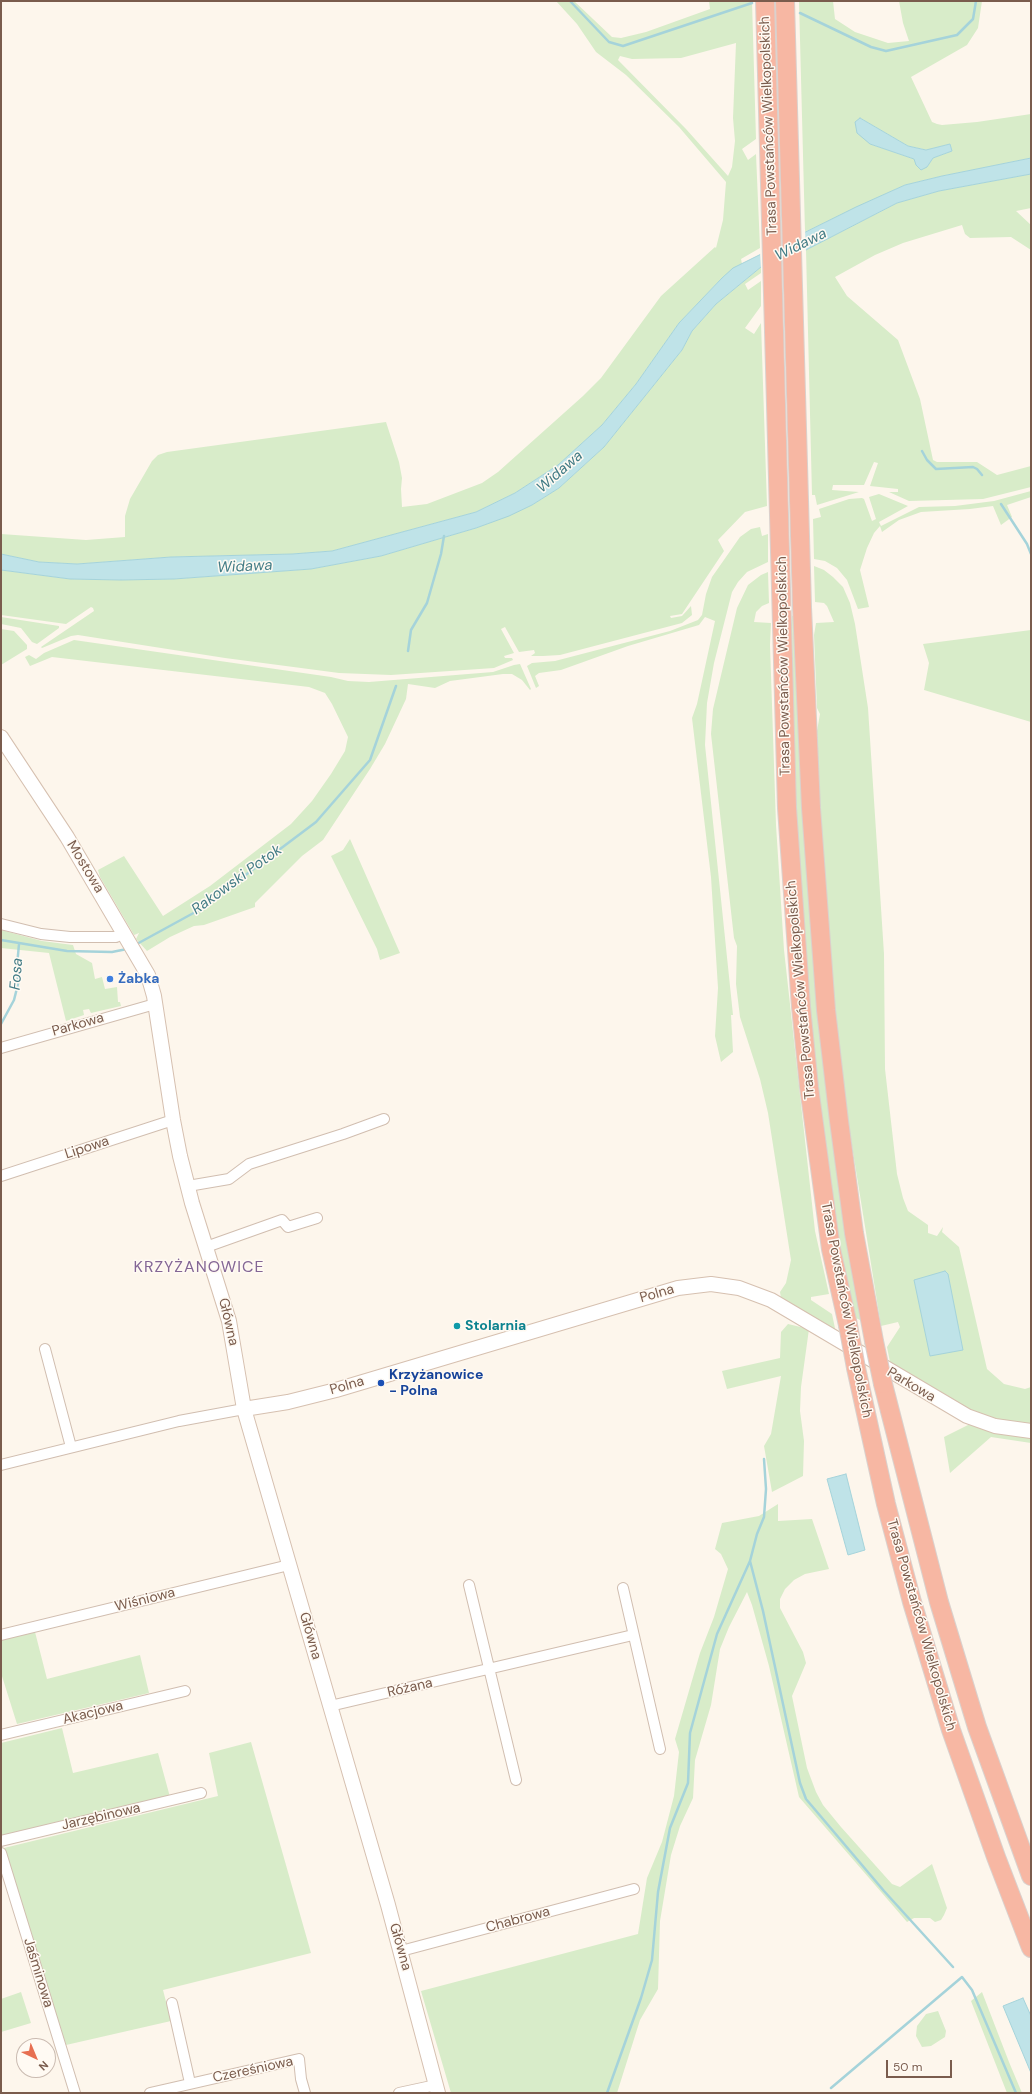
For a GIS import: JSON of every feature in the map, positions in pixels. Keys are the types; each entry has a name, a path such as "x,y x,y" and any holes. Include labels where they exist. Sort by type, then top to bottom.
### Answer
{"highway":[{"name":"Trasa Powstańców Wielkopolskich","path":"765,1 787,808 801,1007 819,1168 831,1249 886,1504 919,1625 956,1745 996,1858 1031,1948"},
{"name":"Trasa Powstańców Wielkopolskich","path":"785,1 802,607 811,808 826,1010 854,1233 883,1384 939,1602 977,1727 1031,1876"}],"street":[{"name":"Mostowa","path":"1,737 67,837 127,937 148,975 155,1004"},
{"path":"1,924 41,934 70,937 127,937"},
{"name":"Parkowa","path":"1,1048 155,1004"},
{"name":"Główna","path":"155,1004 173,1120 188,1186 230,1321 244,1409 401,1950 437,2089"},
{"path":"188,1186 229,1179 236,1175 242,1167 249,1164 343,1134 384,1119"},
{"name":"Lipowa","path":"1,1176 173,1120"},
{"path":"206,1247 282,1220 288,1227 317,1218"},
{"name":"Polna","path":"1,1465 206,1415 288,1402 336,1390 678,1288 711,1284 739,1288 771,1300 800,1316"},
{"name":"Parkowa","path":"800,1316 962,1414 995,1426 1031,1431"},
{"path":"46,1349 71,1447"},
{"name":"Wiśniowa","path":"1,1635 289,1565"},
{"path":"469,1585 516,1780"},
{"path":"623,1588 660,1749"},
{"name":"Różana","path":"330,1706 490,1670 634,1635"},
{"name":"Akacjowa","path":"1,1735 185,1691"},
{"name":"Jarzębinowa","path":"1,1841 201,1793"},
{"name":"Jaśminowa","path":"1,1853 75,2093"},
{"name":"Chabrowa","path":"401,1950 634,1889"},
{"path":"172,2003 190,2083"},
{"name":"Czereśniowa","path":"150,2093 299,2059 301,2079 305,2093"},
{"path":"399,2093 437,2089"}],"green space":[{"path":"556,1 574,1 612,37 621,38 646,32 710,9 709,1 752,1 756,139 742,149 748,160 756,154 760,248 741,259 742,264 722,278 679,323 636,384 602,425 558,465 515,493 476,512 332,551 292,554 171,557 77,564 39,562 1,554 1,534 86,540 125,537 125,516 130,499 152,461 158,455 167,452 386,422 399,462 402,478 402,507 427,504 482,483 498,472 583,396 601,378 661,296 715,247 716,248 723,220 726,182 679,127 626,75 596,52 577,24","holes":["736,43 733,118 735,141 732,167 728,176 686,129 618,60 620,56 632,59 681,58"]},
{"path":"799,1 833,1 835,19 855,32 888,43 909,41 903,23 899,1 982,1 978,28 967,45 911,77 932,122 937,124 942,125 977,122 1031,114 1031,158 905,185 805,232","holes":["860,118 908,146 927,150 950,144 952,151 933,158 927,167 914,159 870,144"]},
{"path":"1031,174 1031,208 1016,211 1031,225 1031,250 1011,237 970,238 965,234 962,225 903,243 875,255 835,277 847,296 898,340 920,399 933,460 937,462 977,462 997,475 1031,466 1031,487 983,499 909,501 889,492 898,492 898,489 870,486 878,463 874,462 864,485 833,485 832,490 859,492 817,505 815,495 812,495 806,250 897,203 939,191"},
{"path":"761,267 761,273 745,284 748,290 761,281 761,306 745,328 754,334 761,323 767,506 745,512 718,540 724,551 682,614 670,616 671,618 682,616 691,606 692,615 682,623 560,655 543,656 531,656 535,653 534,650 519,652 505,627 501,629 514,653 504,656 505,658 512,658 513,660 494,668 391,675 339,673 225,658 78,635 71,636 42,648 41,647 94,611 93,608 91,607 66,624 1,615 1,570 70,579 121,580 174,579 311,569 381,556 476,528 532,505 559,488 604,447 682,350 692,331 716,304"},
{"path":"1031,491 1031,497 1007,505 1012,517 1001,525 993,506 921,512 899,520 882,532 880,526 874,533 867,548 860,570 869,607 858,609 847,580 837,568 825,561 814,559 813,519 821,517 819,509 849,499 864,499 872,521 876,519 869,497 879,494 908,506 879,522 881,526 919,507 955,506 994,501"},
{"path":"760,527 762,536 768,534 768,562 747,572 732,592 714,663 707,703 705,745 733,1015 731,1015 733,1052 721,1062 715,1036 718,988 711,877 692,718 697,704 715,621 705,617 699,625 628,646 561,670 539,673 535,676 539,686 536,688 527,666 532,663 555,661 670,631 698,620 702,615 706,594 712,577 740,537 751,529"},
{"path":"814,566 824,570 843,587 850,603 855,624 868,708 884,954 885,1069 897,1174 903,1198 908,1211 928,1225 928,1233 937,1236 943,1227 942,1232 959,1247 987,1369 1004,1384 1025,1389 1031,1387 1031,1443 991,1437 950,1473 944,1437 982,1418 891,1367 887,1347 900,1327 898,1322 881,1326 844,1096 836,1025 818,801 817,731 820,714 817,708 814,635 816,623 834,622 827,606 824,603 815,602"},
{"path":"768,572 769,603 762,606 756,612 754,622 771,623 770,645 776,825 784,950 815,1231 829,1294 811,1297 811,1300 832,1314 836,1333 781,1298 780,1292 786,1283 791,1260 768,1113 760,1079 740,1017 736,984 737,946 734,938 711,734 713,709 737,608 748,585 761,575"},
{"path":"794,615 864,1322 850,1315 817,1105 793,768 792,616"},
{"path":"1,617 59,626 59,628 37,644 32,642 21,628 1,624"},
{"path":"1,629 14,631 27,645 27,649 1,665"},
{"path":"1031,630 1031,722 924,690 929,663 923,644"},
{"path":"74,640 331,677 348,681 369,682 493,672 520,664 531,689 530,690 522,680 512,674 450,681 435,688 408,684 406,699 385,744 323,840 302,856 255,903 255,907 204,925 194,926 170,937 147,951 136,939 139,933 134,935 100,877 98,870 124,856 163,916 210,886 291,824 312,801 331,774 345,751 348,737 325,693 309,687 52,657 30,666 25,657 29,655 36,659 44,653"},
{"path":"350,839 400,953 380,960 377,949 331,856 343,850"},
{"path":"1,930 42,941 73,945 76,954 92,963 95,979 102,977 105,989 117,987 118,1002 120,1002 121,1006 91,1013 89,1009 83,1010 84,1015 66,1021 49,953 1,948"},
{"path":"788,1324 809,1329 801,1387 800,1411 804,1441 803,1476 772,1492 764,1446 771,1434 781,1376 727,1389 722,1371 780,1358 781,1332"},
{"path":"778,1504 778,1521 812,1519 829,1569 805,1574 794,1580 785,1589 780,1599 780,1608 803,1652 806,1663 792,1696 807,1768 816,1792 823,1805 841,1827 892,1884 900,1887 932,1864 947,1908 944,1915 941,1920 935,1922 930,1918 914,1918 907,1922 799,1797 769,1666 747,1592 729,1627 720,1649 711,1705 695,1760 693,1798 680,1826 671,1855 660,1921 658,1989 640,2020 617,2093 451,2093 421,1991 638,1934 647,1878 662,1842 674,1796 679,1752 675,1739 700,1653 714,1617 728,1569 721,1554 715,1549 722,1523 759,1516"},
{"path":"35,1632 47,1679 140,1655 149,1693 17,1724 1,1673 1,1640"},
{"path":"62,1728 73,1773 158,1753 170,1797 1,1837 1,1743"},
{"path":"251,1742 311,1953 163,1990 171,2021 66,2045 4,1848 218,1796 209,1753"},
{"path":"21,1992 31,2023 1,2032 1,1999"},
{"path":"982,1992 1022,2093 1007,2093 971,2001"},
{"path":"938,2011 946,2031 945,2037 931,2046 922,2047 916,2036 917,2026 926,2014"}],"water":[{"path":"860,118 908,146 926,150 950,144 952,151 933,158 927,167 921,170 916,165 914,159 870,144 857,133 855,122"},
{"name":"Widawa","path":"1031,158 1031,174 939,191 897,203 806,250 761,267 716,304 692,331 682,350 604,447 559,488 532,505 509,516 476,528 381,556 311,569 174,579 121,580 70,579 1,570 1,554 39,562 77,564 171,557 292,554 332,551 476,512 515,493 558,465 602,425 636,384 679,323 733,268 856,207 905,185"},
{"path":"945,1271 948,1274 963,1350 930,1356 914,1280"},
{"path":"846,1474 865,1550 848,1555 827,1479"},
{"path":"1023,1998 1031,2016 1031,2073 1003,2006"}],"pier":[{"path":"805,229 806,252 785,260 784,240"},
{"path":"782,241 783,261 761,269 760,252"}],"waterway":[{"path":"570,1 609,42 623,46 752,3"},
{"path":"800,13 871,47 886,51 957,35 973,19 976,1"},
{"path":"922,451 927,460 936,469 973,467 982,475"},
{"path":"1001,504 1027,544 1031,554"},
{"name":"Rakowski Potok","path":"408,651 411,630 427,603 441,554 444,536"},
{"name":"Rakowski Potok","path":"135,945 199,910 316,822 370,760 396,686"},
{"name":"Rakowski Potok","path":"1,940 67,951 112,952 127,949"},
{"name":"Fosa","path":"1,1024 14,1000 18,984 17,966 19,944"},
{"path":"607,2093 641,1998 652,1960 658,1892 670,1828 688,1783 690,1733 717,1634 750,1561 757,1534 764,1517 766,1489 764,1459"},
{"path":"750,1561 763,1611 800,1783 806,1799 884,1891 953,1967"},
{"path":"831,2088 962,1977 972,1990 1016,2093"}],"place":[{"name":"Żabka","path":"110,979"},
{"name":"Stolarnia","path":"457,1326"},
{"name":"Krzyżanowice - Polna","path":"381,1383"}],"district":[{"name":"KRZYŻANOWICE","path":"199,1268"}]}
